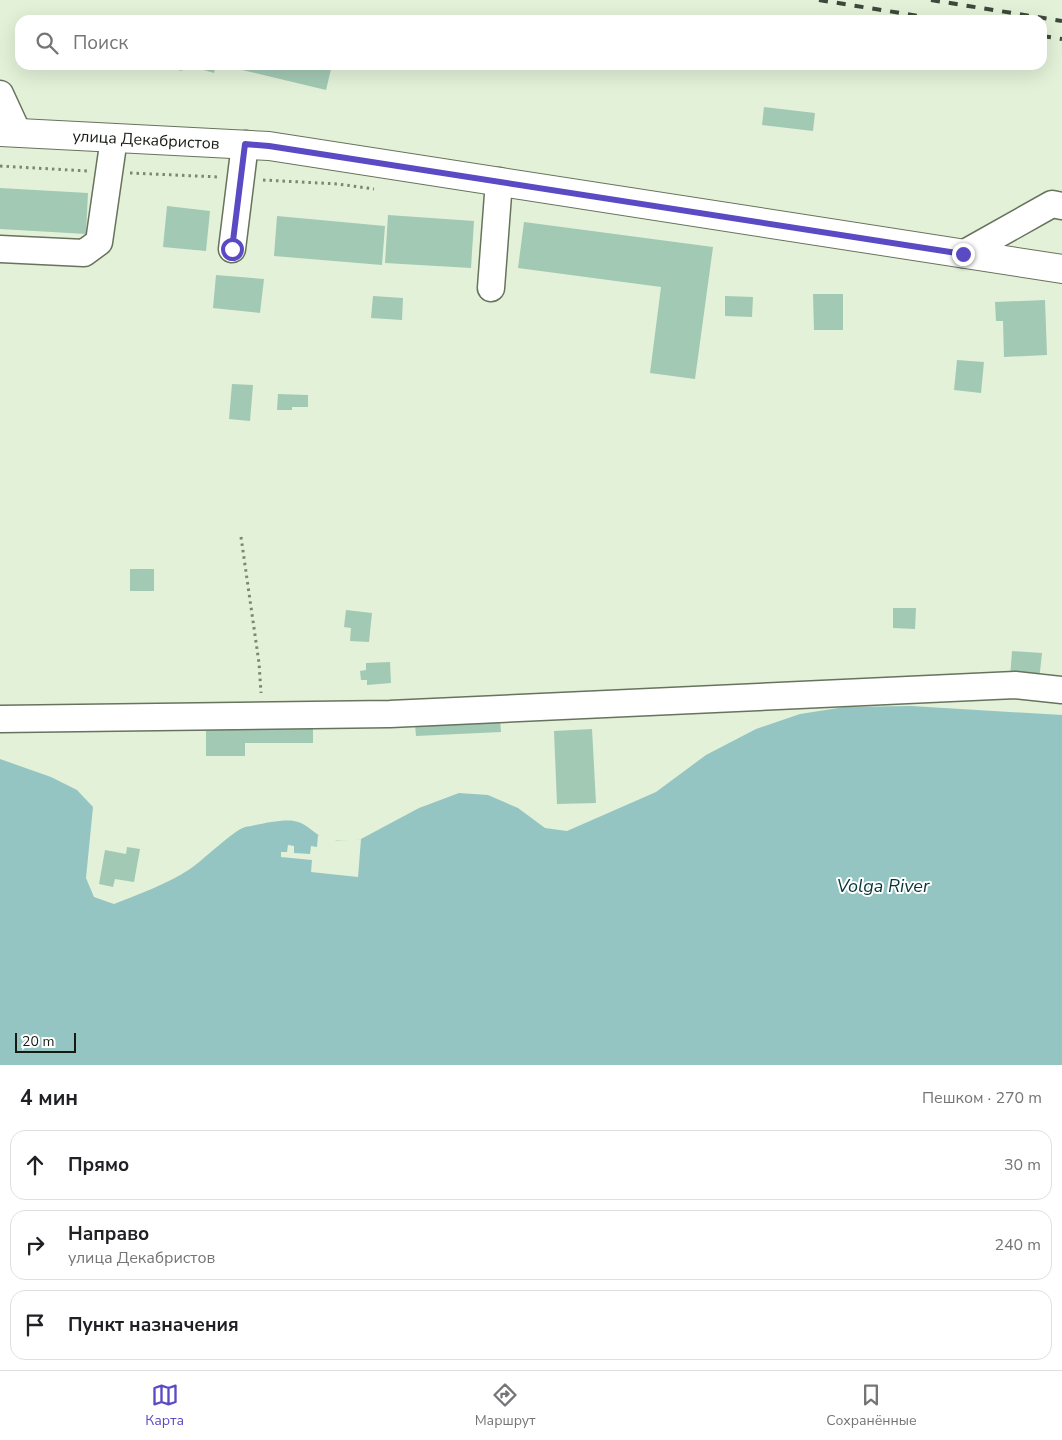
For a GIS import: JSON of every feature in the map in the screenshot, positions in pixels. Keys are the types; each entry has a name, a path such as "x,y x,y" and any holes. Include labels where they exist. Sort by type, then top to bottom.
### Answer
{"main road":[{"name":"улица Декабристов","path":"9,133 269,146 1062,269"}],"street":[{"path":"0,94 9,133"},
{"path":"0,249 84,253 99,242 114,138"},
{"path":"232,249 245,144"},
{"path":"492,288 499,181"},
{"path":"963,254 1052,204 1062,206"},
{"path":"0,719 390,714 1016,685 1062,690"}],"path":[{"path":"0,166 338,184"},
{"path":"241,537 259,662 263,716"}],"water":[{"name":"Volga River","path":"911,706 1062,715 1062,1065 0,1065 0,759 51,777 77,790 93,807 86,878 94,897 114,904 181,874 245,827 276,821 294,821 303,824 327,839 339,841 356,840 419,808 459,793 488,795 518,808 545,828 567,831 656,792 706,755 756,729 800,714 845,707"}],"pier":[{"path":"318,835 338,841 361,839 358,877 311,872 312,860 281,857 281,852 287,852 288,845 294,846 294,853 310,854 311,846 317,847"}],"building":[{"path":"204,70 215,70 214,73"},
{"path":"242,70 331,70 326,90"},
{"path":"764,107 815,113 813,131 762,125"},
{"path":"0,188 88,193 86,234 0,229"},
{"path":"167,206 210,211 206,251 163,247"},
{"path":"388,215 474,221 471,268 385,263"},
{"path":"277,216 385,226 382,265 274,256"},
{"path":"524,222 713,247 695,379 650,373 661,287 518,268"},
{"path":"216,275 264,279 260,313 213,308"},
{"path":"813,294 843,294 843,330 814,330"},
{"path":"373,296 403,298 402,320 371,318"},
{"path":"725,296 753,297 752,317 725,316"},
{"path":"1045,300 1047,355 1004,357 1003,321 996,321 995,302"},
{"path":"957,360 984,362 981,393 954,390"},
{"path":"232,384 253,385 250,421 229,419"},
{"path":"278,394 308,395 308,407 292,407 292,410 277,410"},
{"path":"130,569 154,569 154,591 130,591"},
{"path":"893,608 916,608 915,629 893,628"},
{"path":"346,610 372,613 369,642 350,641 351,628 344,627"},
{"path":"1012,651 1042,653 1039,681 1010,678"},
{"path":"390,662 391,683 367,685 367,680 361,680 360,671 366,670 366,663"},
{"path":"500,719 501,732 416,736 415,724"},
{"path":"206,723 313,723 313,743 245,743 245,756 206,756"},
{"path":"592,729 596,803 557,804 554,731"},
{"path":"127,847 140,849 134,882 115,879 113,887 99,884 105,850 126,854"}],"railway":[{"path":"819,0 913,15"},
{"path":"931,0 1025,15"},
{"path":"1047,19 1062,21"},
{"path":"1047,37 1062,39"}],"route":[{"path":"232,249 245,144 269,146 963,254"}]}
